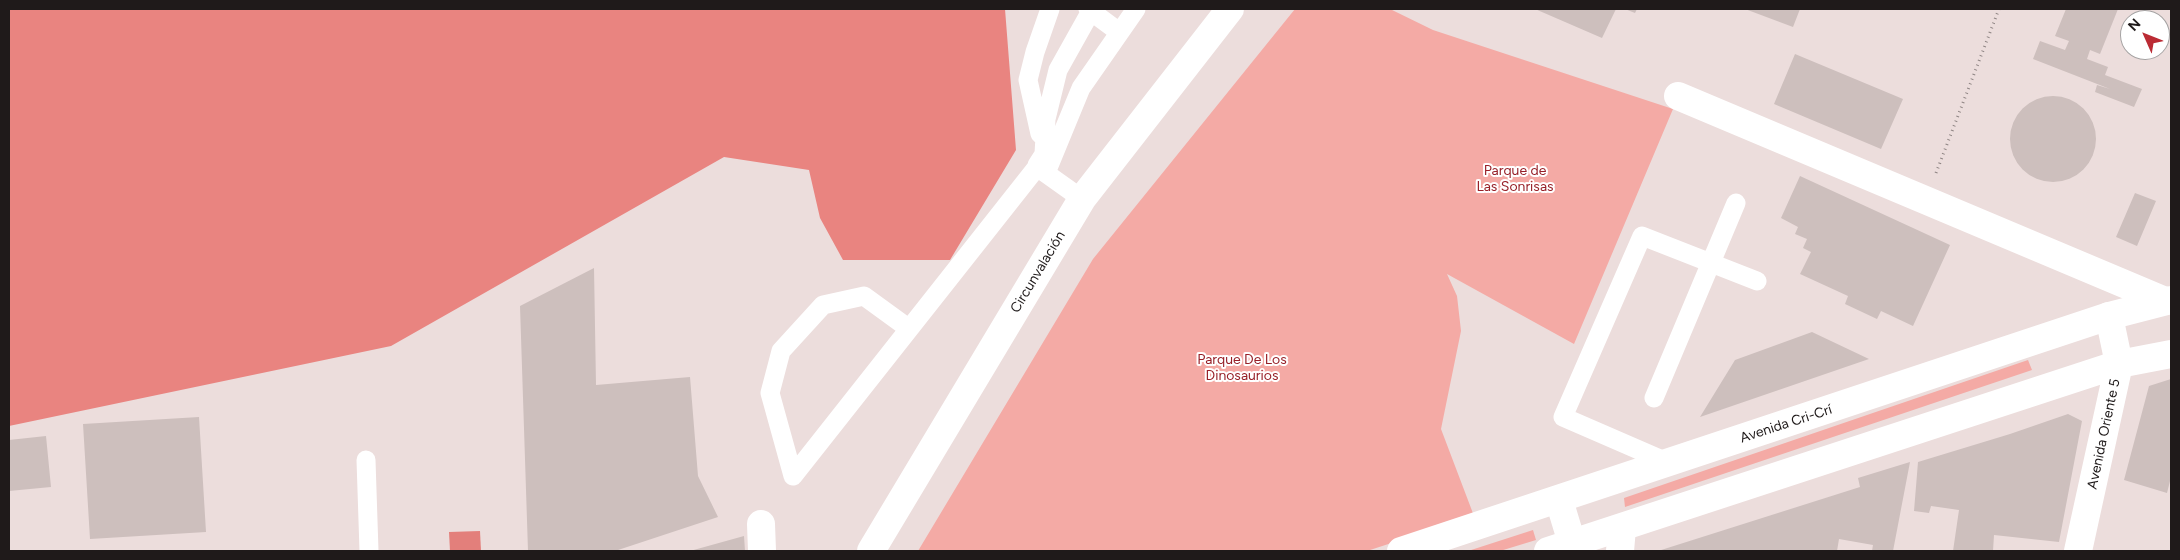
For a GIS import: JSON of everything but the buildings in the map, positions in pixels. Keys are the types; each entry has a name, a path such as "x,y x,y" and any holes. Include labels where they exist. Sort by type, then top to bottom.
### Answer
{"main road":[{"name":"Circunvalación","path":"871,551 1082,199 1230,9"},
{"path":"1678,96 1925,201 2168,300"},
{"name":"Avenida Cri-Crí","path":"1401,551 2109,316 2168,300"},
{"name":"Avenida Oriente 5","path":"2078,551 2119,364 2109,316"},
{"path":"1559,500 1560,547 1621,539 2119,364 2171,354"},
{"path":"761,524 762,551"}],"lane":[{"path":"1050,9 1035,52 1028,80 1042,164 1082,199"},
{"path":"908,328 864,296 823,305 782,351 770,393 793,476 908,328 1042,164 1081,88 1136,9"},
{"path":"1042,164 1046,119 1058,70 1089,10 1119,32"},
{"path":"1654,398 1736,203"},
{"path":"1669,463 1563,417 1642,236 1757,281"},
{"path":"366,460 369,551"}],"path":[{"path":"1925,201 1998,9"}],"green space":[{"name":"Parque De Los Dinosaurios","path":"1295,9 1390,9 1433,30 1673,109 1574,344 1447,274 1457,296 1461,331 1441,429 1474,516 1367,551 918,551 1093,259"},
{"path":"2028,360 2032,370 1625,507 1624,498"},
{"path":"1533,530 1536,540 1500,551 1468,551"}],"shaded area":[{"path":"9,9 1005,9 1016,150 950,260 843,260 820,218 809,170 724,157 391,346 9,426"},
{"path":"480,531 481,551 450,551 449,532"}],"park label":[{"name":"Parque de Las Sonrisas","path":"1515,180"}]}
